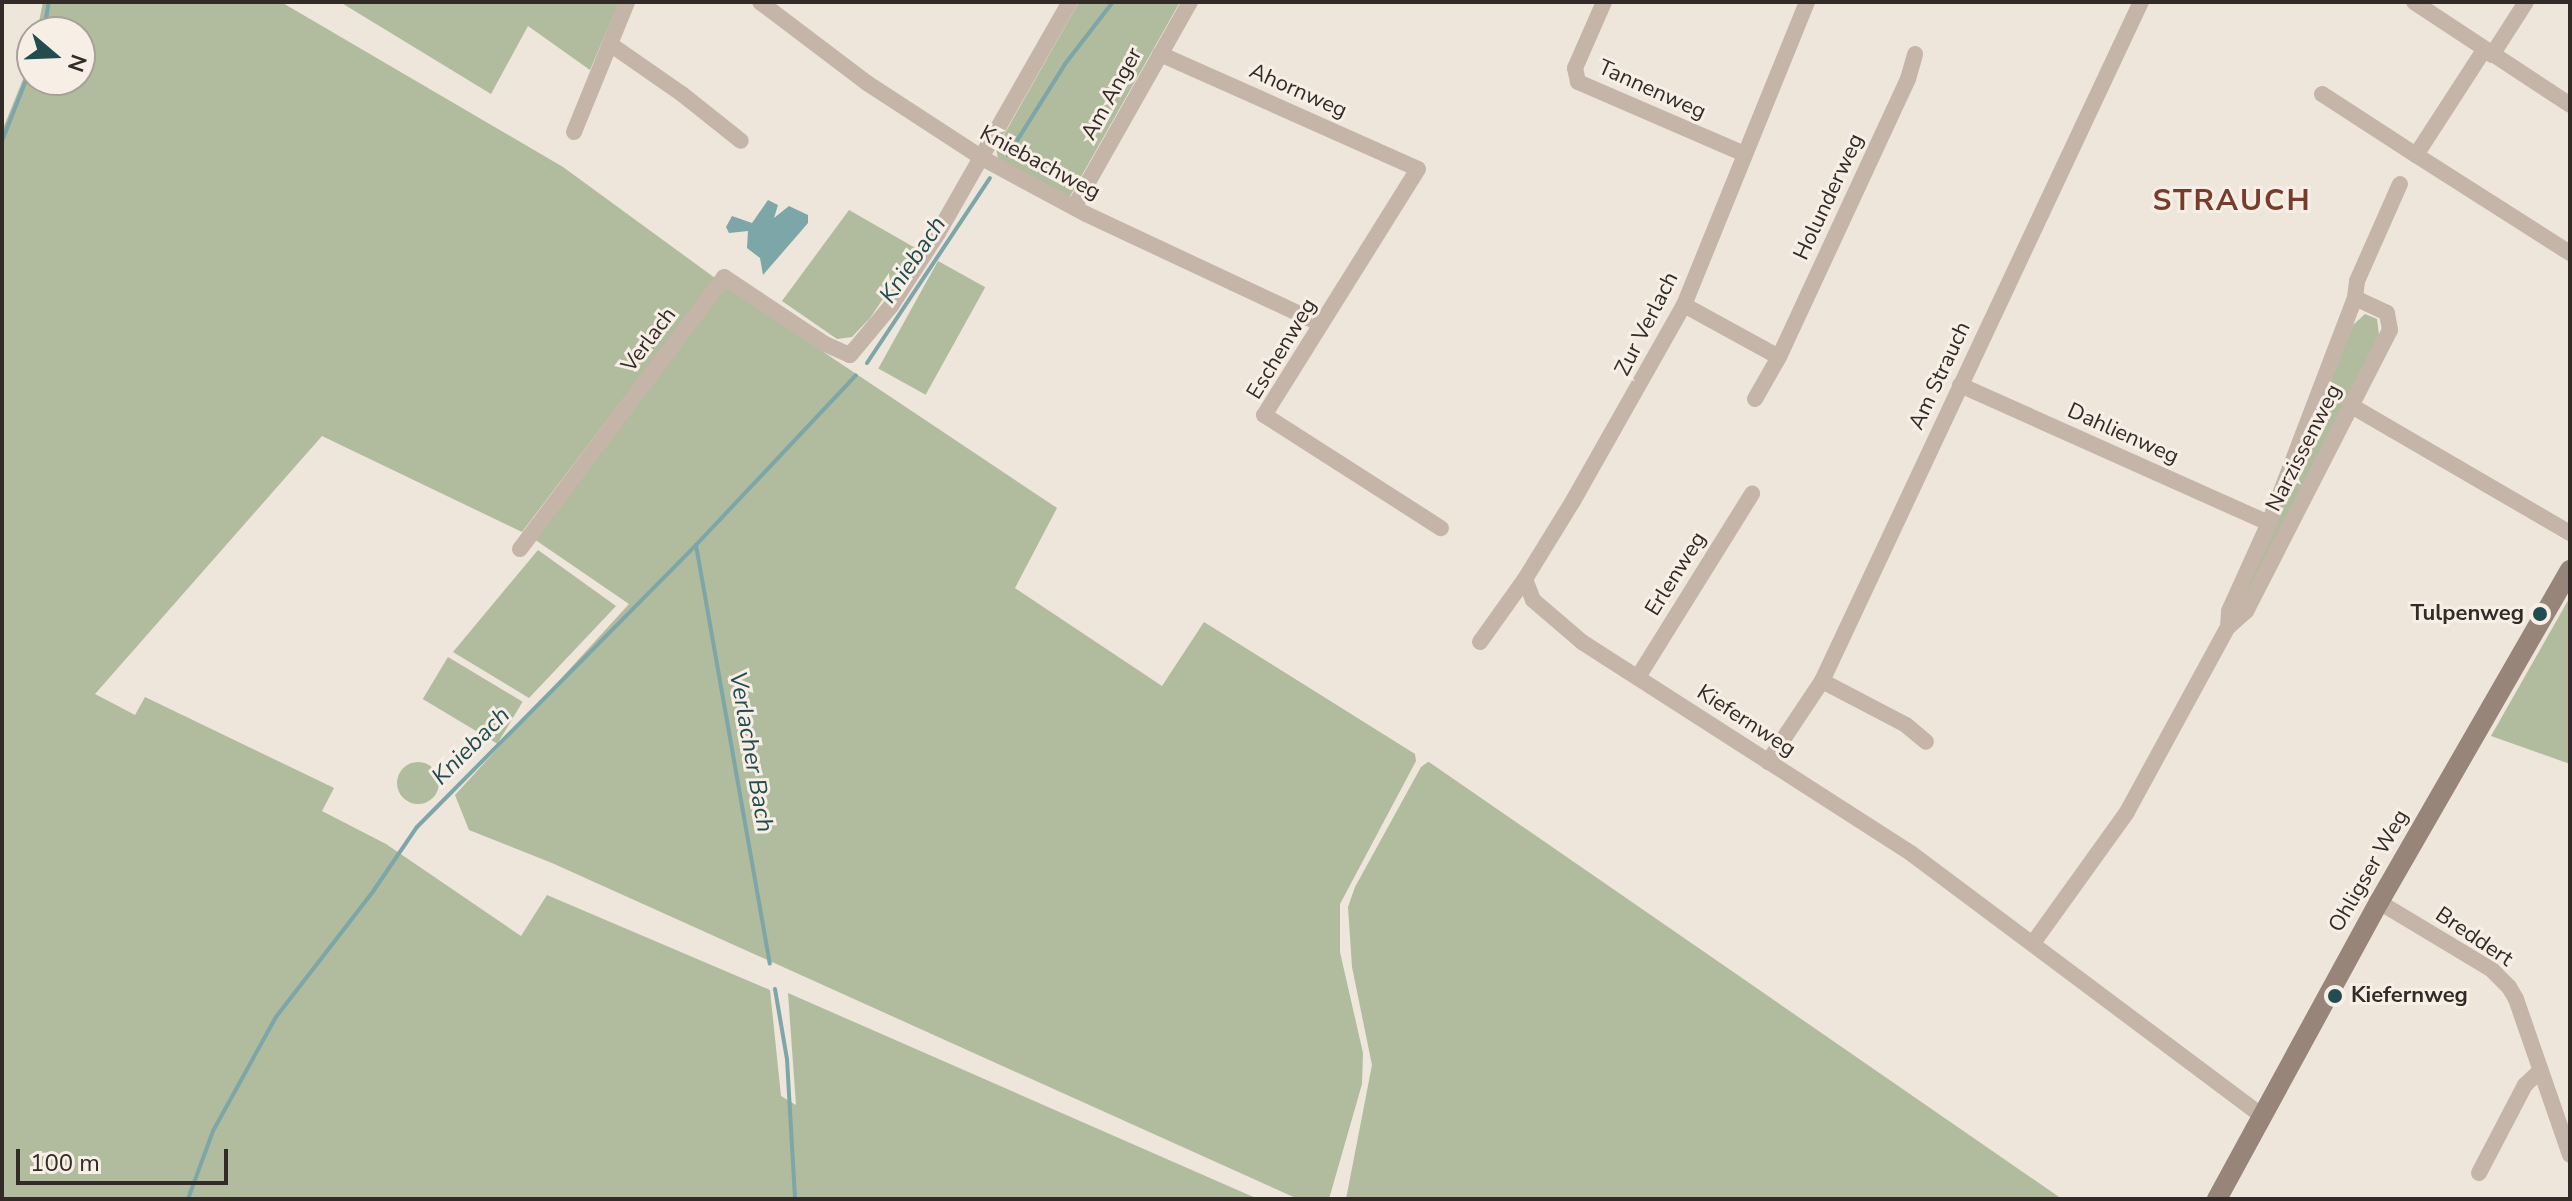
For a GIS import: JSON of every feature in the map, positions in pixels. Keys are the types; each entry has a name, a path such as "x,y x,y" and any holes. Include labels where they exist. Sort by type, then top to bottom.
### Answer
{"street":[{"path":"574,132 627,2"},
{"name":"Kniebachweg","path":"760,2 867,83 982,158 1074,207 1321,324"},
{"path":"982,158 1070,2"},
{"name":"Am Anger","path":"1074,207 1190,2"},
{"name":"Tannenweg","path":"1604,2 1575,68 1578,82 1744,154"},
{"name":"Zur Verlach","path":"1480,642 1525,579 1684,305 1807,2"},
{"name":"Am Strauch","path":"1768,762 1822,681 2141,2"},
{"path":"2414,2 2570,105"},
{"path":"2416,155 2526,2"},
{"path":"610,44 682,94 741,141"},
{"name":"Ahornweg","path":"1160,54 1418,169"},
{"name":"Holunderweg","path":"1755,399 1779,357 1908,79 1915,54"},
{"path":"2322,94 2570,253"},
{"name":"Verlach","path":"520,549 724,277 825,344 850,355 891,306 982,158"},
{"name":"Eschenweg","path":"1418,169 1264,415 1441,528"},
{"name":"Narzissenweg","path":"2228,627 2229,611 2269,523 2355,298 2357,281 2400,184"},
{"name":"Narzissenweg","path":"2033,943 2127,812 2228,627 2246,611 2390,330 2387,313 2355,298"},
{"path":"1684,305 1779,357"},
{"name":"Dahlienweg","path":"1960,385 2269,523"},
{"path":"2350,405 2570,533"},
{"name":"Erlenweg","path":"1638,677 1752,494"},
{"name":"Ohligser Weg","path":"2217,1199 2379,902 2570,570"},
{"name":"Kiefernweg","path":"1525,579 1533,600 1582,642 1912,854 2263,1117"},
{"path":"1822,681 1906,725 1926,742"},
{"name":"Breddert","path":"2379,902 2492,970 2509,987 2570,1155"},
{"path":"2479,1173 2525,1085 2540,1071"}],"green space":[{"path":"43,2 281,2 563,167 715,278 522,532 322,436 95,694 135,715 145,697 334,788 322,811 386,844 521,936 547,895 770,990 781,1096 796,1105 788,993 1258,1199 2,1199 2,131 16,96 96,96 96,16 40,16"},
{"path":"340,2 619,2 590,70 528,26 491,94"},
{"path":"1079,2 1180,2 1069,198 998,158 996,149"},
{"path":"849,210 917,249 870,318 852,337 837,339 782,301"},
{"path":"938,261 985,287 926,395 878,369"},
{"path":"726,287 1057,508 1015,588 1162,686 1204,622 1415,754 1416,761 1340,904 1340,952 1363,1053 1362,1084 1329,1199 1298,1199 552,863 469,830 455,795 629,604 534,539"},
{"path":"2365,314 2377,319 2379,335 2242,604 2239,603 2353,325"},
{"path":"538,550 616,606 529,698 453,652"},
{"path":"2570,597 2570,764 2491,736"},
{"path":"448,657 523,702 497,744 423,699"},
{"path":"418,762 433,768 439,783 433,798 418,804 403,798 397,783 403,768"},
{"path":"1428,762 2062,1199 1346,1199 1372,1065 1352,967 1348,907 1355,887 1421,767"}],"water":[{"path":"768,200 778,205 774,218 789,206 808,215 808,223 763,275 760,258 747,248 748,231 729,233 726,227 732,216 752,223"}],"waterway":[{"path":"47,16 49,2"},
{"name":"Kniebach","path":"1008,155 1065,64 1113,2"},
{"path":"2,141 20,96"},
{"name":"Kniebach","path":"867,363 990,178"},
{"name":"Kniebach","path":"188,1199 213,1131 276,1017 374,890 417,827 696,545 856,375"},
{"name":"Verlacher Bach","path":"696,545 770,964"},
{"name":"Verlacher Bach","path":"775,989 787,1059 795,1199"}],"place":[{"name":"Tulpenweg","path":"2540,614"},
{"name":"Kiefernweg","path":"2335,996"}],"district":[{"name":"STRAUCH","path":"2232,201"}]}
